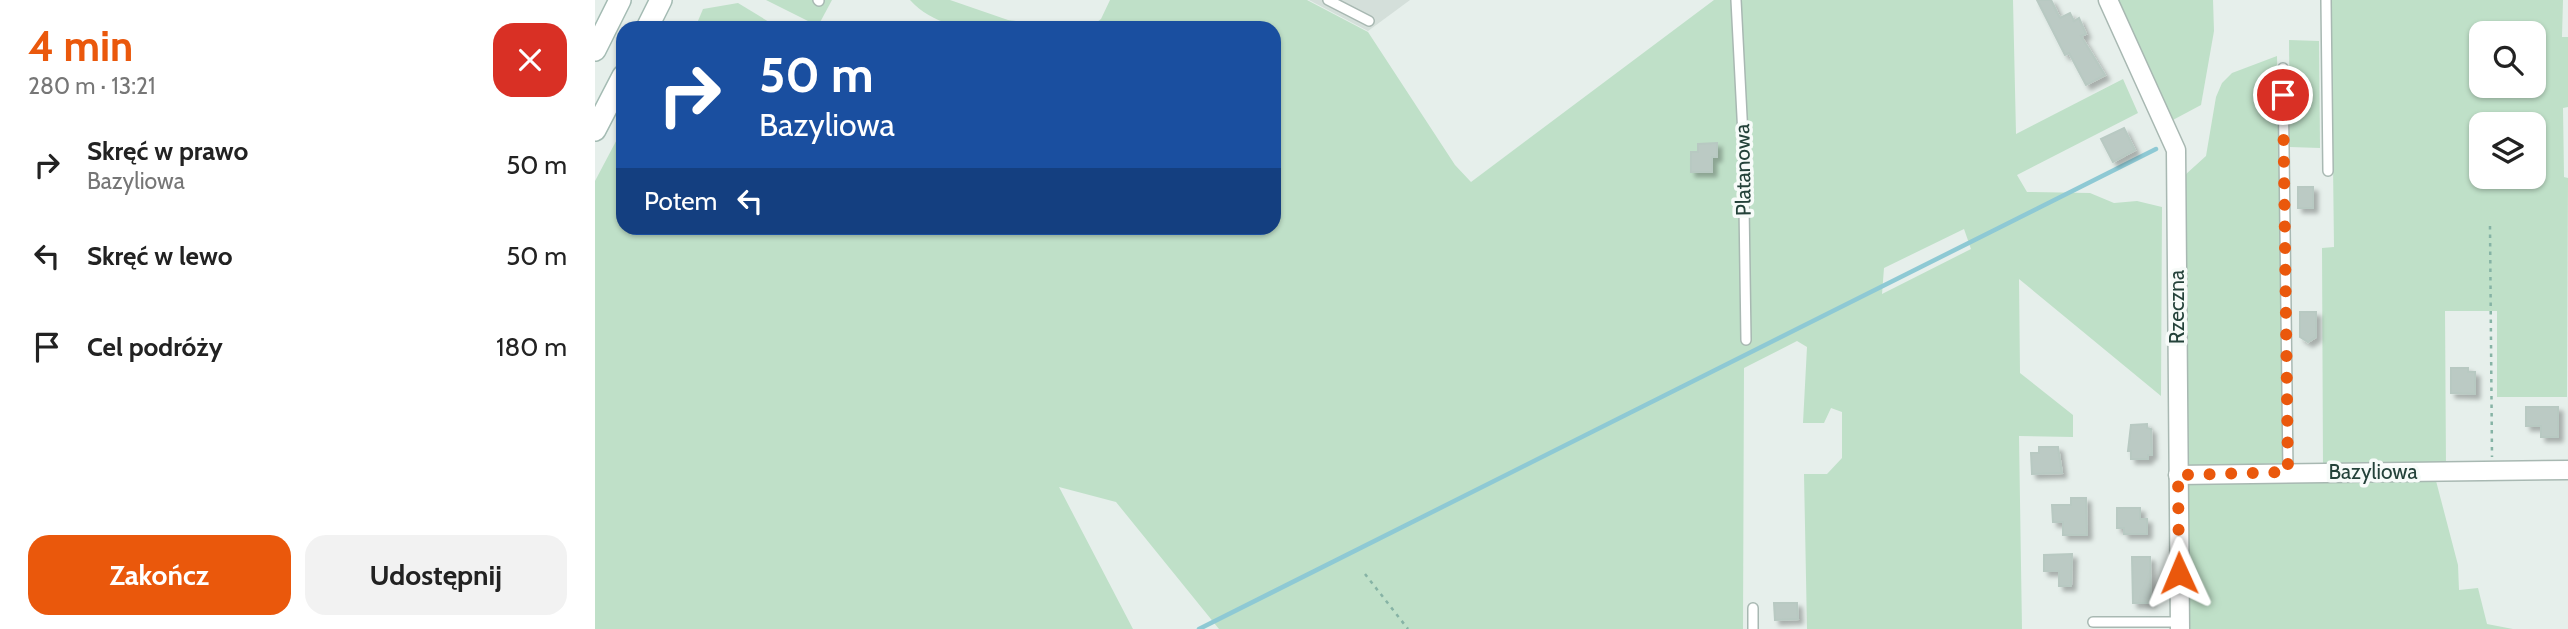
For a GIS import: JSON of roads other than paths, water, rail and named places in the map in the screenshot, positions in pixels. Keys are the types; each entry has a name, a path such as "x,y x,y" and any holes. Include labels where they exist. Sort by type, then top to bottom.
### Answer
{"main road":[{"path":"595,50 620,0"},
{"path":"650,21 661,0"},
{"path":"595,130 616,90"}],"street":[{"name":"Rzeczna","path":"2108,0 2176,150 2180,625"},
{"name":"Bazyliowa","path":"2178,475 2568,470"}],"lane":[{"path":"1328,0 1369,21"},
{"name":"Platanowa","path":"1735,0 1744,136 1746,340"},
{"path":"2326,0 2328,171"},
{"path":"2283,68 2288,472"},
{"path":"1753,608 1753,629"},
{"path":"2093,622 2180,625"}],"waterway":[{"path":"1199,629 2156,149"}]}
